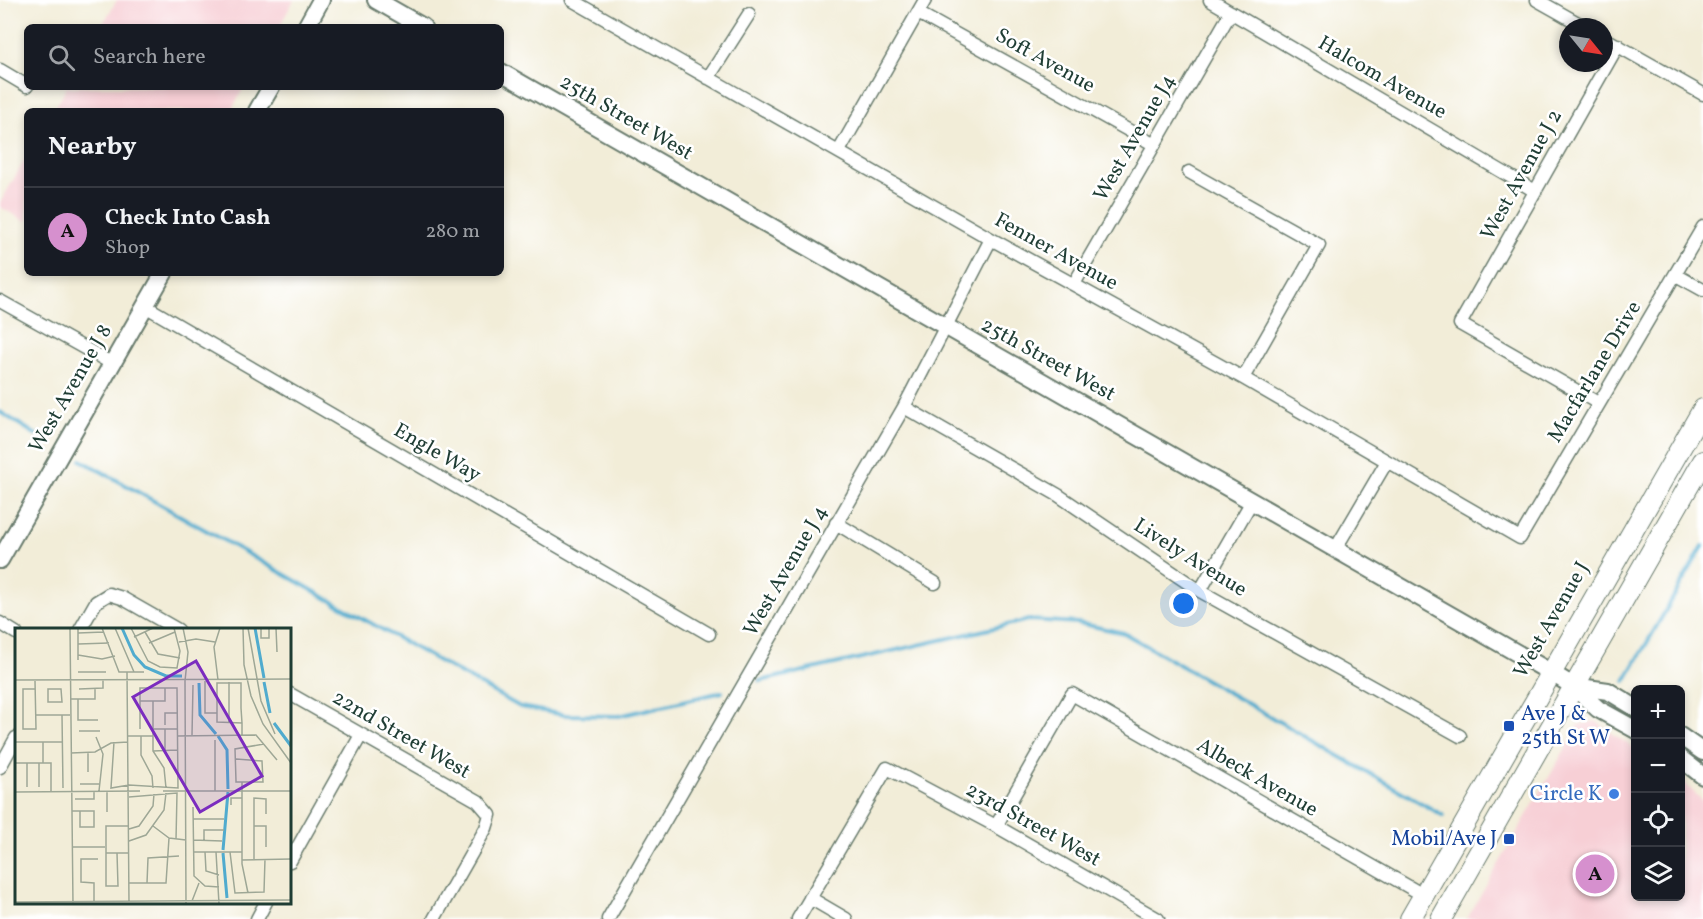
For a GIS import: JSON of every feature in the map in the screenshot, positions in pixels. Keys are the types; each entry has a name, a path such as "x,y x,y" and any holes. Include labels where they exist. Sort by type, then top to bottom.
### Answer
{"main road":[{"name":"West Avenue J","path":"1410,919 1703,409"},
{"path":"1441,919 1703,461"}],"street":[{"path":"308,24 321,0"},
{"path":"376,0 418,24"},
{"name":"Fenner Avenue","path":"572,0 991,239 1243,378 1386,463 1520,538"},
{"path":"839,151 925,0"},
{"name":"Halcom Avenue","path":"1210,0 1535,190"},
{"path":"1538,0 1569,18"},
{"name":"West Avenue J4","path":"1074,284 1231,12"},
{"name":"Soft Avenue","path":"918,13 1153,144"},
{"path":"708,78 749,14"},
{"path":"1613,42 1703,94"},
{"name":"West Avenue J 2","path":"1598,403 1460,324 1618,45"},
{"path":"0,70 24,84"},
{"name":"25th Street West","path":"504,74 1550,672 1573,686 1598,709 1631,728"},
{"path":"259,108 269,90"},
{"path":"1189,172 1319,245 1243,378"},
{"name":"Macfarlane Drive","path":"1520,538 1703,227"},
{"name":"West Avenue J 4","path":"608,919 904,407 991,239"},
{"path":"1676,275 1703,290"},
{"name":"West Avenue J 8","path":"0,560 162,276"},
{"path":"0,301 111,363"},
{"name":"Engle Way","path":"144,306 709,634"},
{"name":"Lively Avenue","path":"904,407 1058,495 1200,591 1460,736"},
{"path":"1336,548 1386,463"},
{"path":"1200,591 1252,501"},
{"path":"836,523 935,584"},
{"path":"81,628 96,602 109,594 122,598 174,628"},
{"path":"0,623 15,632"},
{"name":"25th Street West","path":"1573,686 1608,691 1631,705"},
{"name":"Albeck Avenue","path":"996,826 1072,694 1424,895"},
{"name":"22nd Street West","path":"291,695 478,801 490,815 486,828 434,919"},
{"path":"291,859 361,735"},
{"path":"1684,739 1703,752"},
{"path":"0,767 15,740"},
{"path":"1685,762 1703,776"},
{"name":"23rd Street West","path":"810,898 887,768 996,826 1158,919"},
{"path":"798,919 810,898 846,919"},
{"path":"257,919 265,904"}],"shaded area":[{"path":"117,0 294,0 281,24 103,24"},
{"path":"65,90 242,90 233,108 55,108"},
{"path":"24,161 24,220 0,207 0,203"},
{"path":"1595,721 1631,746 1631,901 1685,901 1685,784 1703,801 1703,919 1467,919 1579,725"}],"waterway":[{"path":"0,412 43,439"},
{"path":"81,460 520,707 565,715 619,716 722,692"},
{"path":"1625,681 1703,546"},
{"path":"760,681 1029,620 1078,623 1124,633 1444,816"}],"place":[{"name":"Ave J & 25th St W","path":"1509,726"},
{"name":"Circle K","path":"1614,794"},
{"name":"Mobil/Ave J","path":"1509,839"},
{"name":"Check Into Cash","path":"1595,874"}]}
